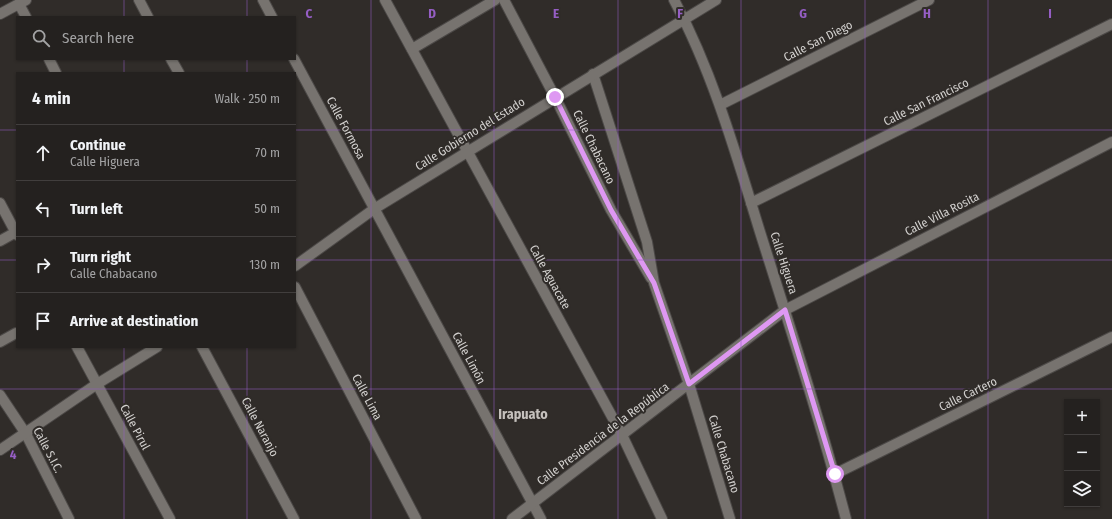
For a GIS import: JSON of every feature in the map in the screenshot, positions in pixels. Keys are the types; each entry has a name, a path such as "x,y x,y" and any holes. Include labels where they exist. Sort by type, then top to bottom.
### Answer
{"street":[{"path":"139,0 147,16"},
{"path":"263,0 271,16"},
{"name":"Calle Aguacate","path":"385,0 622,435 662,519"},
{"path":"412,49 495,0"},
{"name":"Calle Chabacano","path":"504,0 555,97 611,210 654,283"},
{"name":"Calle Higuera","path":"674,0 685,19 720,105 835,474 846,519"},
{"name":"Calle Gobierno del Estado","path":"296,265 374,209 716,0"},
{"name":"Calle San Diego","path":"720,105 929,0"},
{"path":"0,14 23,2 26,16"},
{"name":"Calle San Francisco","path":"751,203 1112,24"},
{"path":"50,60 56,72"},
{"path":"172,60 178,72"},
{"name":"Calle Formosa","path":"295,60 374,209"},
{"name":"Calle Chabacano","path":"593,74 647,242 654,283 689,384 730,519"},
{"name":"Calle Villa Rosita","path":"785,310 1112,142"},
{"path":"0,203 16,233 0,240"},
{"name":"Calle Limón","path":"374,209 541,519"},
{"name":"Calle Lima","path":"296,289 416,519"},
{"name":"Calle Presidencia de la República","path":"512,519 785,310"},
{"path":"0,342 16,333"},
{"name":"Calle Cartero","path":"835,474 1112,337"},
{"name":"Calle Pirul","path":"78,348 170,519"},
{"path":"0,450 26,434 97,384 156,348"},
{"name":"Calle Naranjo","path":"203,348 294,519"},
{"name":"Calle S.I.C.","path":"0,395 26,434 69,519"}],"district":[{"name":"Irapuato","path":"523,414"}],"route":[{"path":"555,97 611,210 654,283 689,384 785,310 835,474"}]}
